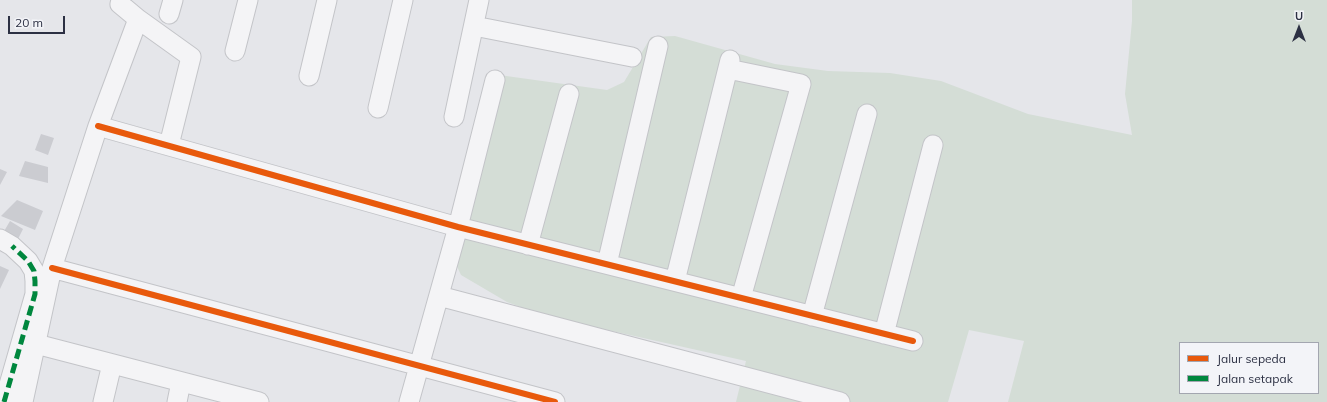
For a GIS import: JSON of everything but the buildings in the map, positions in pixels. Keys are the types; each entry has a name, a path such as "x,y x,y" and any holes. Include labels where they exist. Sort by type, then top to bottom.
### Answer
{"street":[{"path":"121,0 120,4 138,19 191,57 169,145"},
{"path":"235,51 248,0"},
{"path":"309,76 326,0"},
{"path":"378,108 403,0"},
{"path":"454,117 479,0"},
{"path":"4,402 29,343 98,126 138,19"},
{"path":"474,26 632,57"},
{"path":"607,264 658,46"},
{"path":"675,281 729,65 801,84 741,298"},
{"path":"409,402 458,227 495,80"},
{"path":"528,245 569,94"},
{"path":"812,316 867,114"},
{"path":"98,126 458,227 913,341"},
{"path":"884,334 933,146"},
{"path":"0,239 12,246 28,261 34,271 36,281 23,402"},
{"path":"52,268 555,402"},
{"path":"439,296 840,402"},
{"path":"29,343 256,402"},
{"path":"103,402 112,364"},
{"path":"177,402 182,382"}],"shaded area":[{"path":"1132,0 1327,0 1327,402 1008,402 1024,341 969,330 948,402 736,402 746,361 545,316 507,302 461,275 444,239 499,75 607,90 624,82 651,37 675,36 775,64 828,71 890,73 941,81 1028,114 1132,135 1125,94 1132,21"}],"marked path":[{"path":"4,402 35,294 34,271 28,261 12,246"}],"cycle path":[{"path":"98,126 458,227 913,341"},
{"path":"52,268 555,402"}]}
